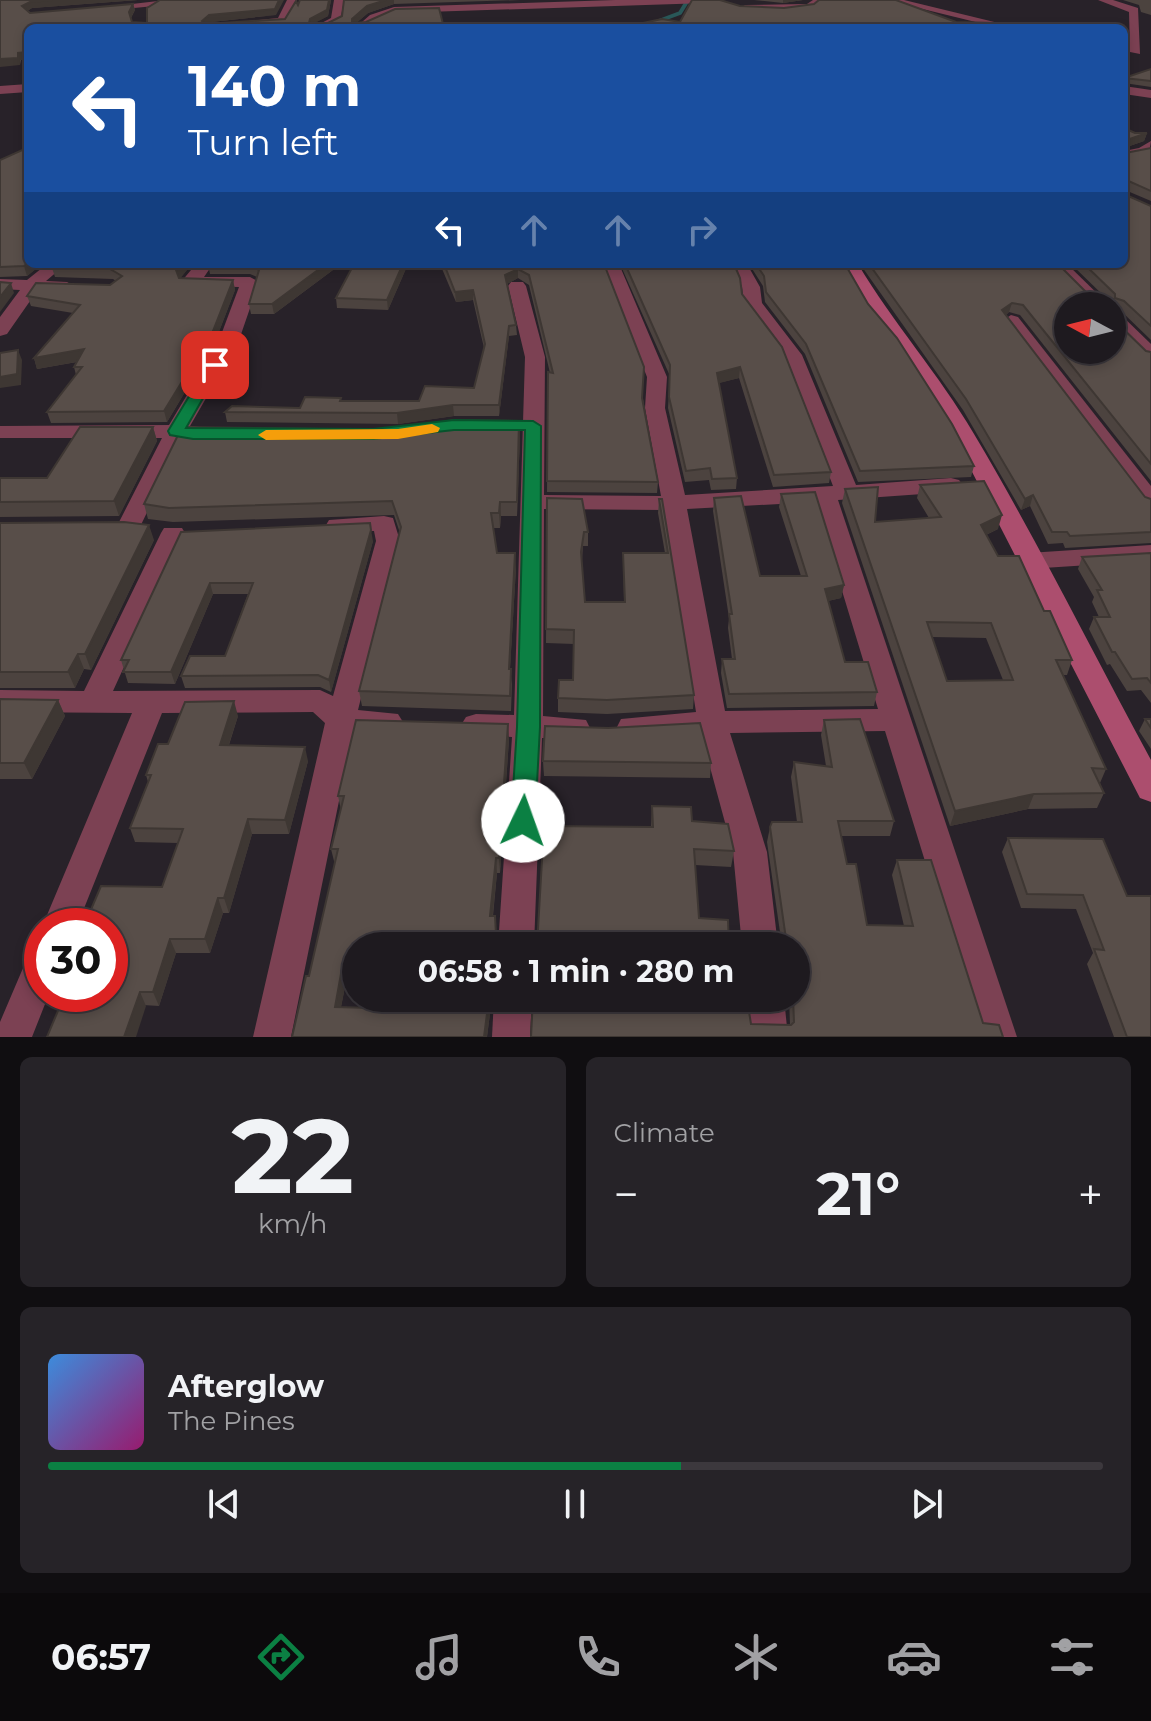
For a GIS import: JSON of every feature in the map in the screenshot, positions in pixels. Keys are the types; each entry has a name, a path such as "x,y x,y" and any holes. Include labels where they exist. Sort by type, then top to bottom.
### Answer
{"street":[{"path":"252,24 282,21 292,0"},
{"path":"326,24 336,20 339,0"},
{"path":"366,24 384,12 394,10 672,8 685,2 705,0"},
{"path":"738,6 809,7 819,0"},
{"path":"891,0 996,24"},
{"path":"1103,0 1134,10 1130,51 1151,56"},
{"path":"93,9 158,2"},
{"path":"138,20 141,11 158,2"},
{"path":"791,8 804,17"},
{"path":"0,90 24,88"},
{"path":"1128,91 1151,94"},
{"path":"1128,154 1144,151 1151,145"},
{"path":"0,330 31,286 53,268"},
{"path":"129,526 176,431 228,343 250,282 190,282 202,268"},
{"path":"613,268 657,377 655,408 675,503 712,722 750,852 759,932"},
{"path":"741,268 751,287 753,304 792,355 836,493 896,720 998,1037"},
{"path":"852,268 878,313 905,343 963,433 1151,789"},
{"path":"1061,268 1086,292"},
{"path":"0,284 86,287"},
{"path":"517,286 535,357 525,426 532,502 528,727 517,932"},
{"path":"1011,321 1151,502"},
{"path":"1126,331 1151,355"},
{"path":"0,432 176,431 238,434"},
{"path":"532,502 675,503 989,484"},
{"path":"272,1037 341,720 388,541 384,523 309,527"},
{"path":"100,527 129,526 173,533 203,532"},
{"path":"93,702 173,533"},
{"path":"1028,561 1151,553"},
{"path":"66,908 152,700"},
{"path":"0,701 320,701 341,720 419,723"},
{"path":"450,724 607,728 712,722 896,720"},
{"path":"13,1037 24,1010"},
{"path":"511,1037 512,1012"},
{"path":"766,1012 769,1037"}],"building":[{"path":"0,0 52,0 22,6 30,13 133,4 129,12 132,22 147,23 147,8 160,0 279,0 275,9 209,15 202,21 205,24 24,24 24,52 18,53 18,58 0,59"},
{"path":"300,0 329,0 327,10 310,19 309,23 326,24 205,24 285,19 296,1 298,5"},
{"path":"344,0 386,0 367,6 352,19 352,23 366,22 395,9 439,8 443,24 326,24 342,16"},
{"path":"692,0 720,0 740,6 784,8 814,4 819,0 896,0 956,22 996,24 641,24 662,19 680,22"},
{"path":"1151,69 1151,81 1128,77"},
{"path":"1128,130 1147,133 1128,140"},
{"path":"1151,148 1151,191 1128,181 1128,152"},
{"path":"24,149 24,266 0,267 0,160"},
{"path":"1128,196 1151,206 1151,326 1126,303 1126,292 1113,292 1088,268 1128,268"},
{"path":"52,268 178,268 179,278 233,280 213,331 164,411 47,412 82,367 74,367 84,349 34,358 80,305 27,296 36,283 110,285 122,276 110,269"},
{"path":"255,268 321,268 272,304 249,304 259,270"},
{"path":"352,268 401,268 387,300 336,298"},
{"path":"446,268 606,268 644,367 642,398 658,482 547,481 548,372 553,373 529,275 518,269 505,275 516,325 509,326 499,405 453,405 397,413 225,412 232,406 300,408 305,397 341,398 340,401 419,401 425,386 474,388 485,344 473,290 455,292"},
{"path":"627,268 736,268 742,294 782,347 831,472 774,475 740,367 717,373 737,478 712,479 710,468 686,471 669,397 670,365"},
{"path":"759,268 847,268 868,304 897,338 952,424 974,466 860,471 806,344 766,292 764,276"},
{"path":"872,268 1062,268 1086,292 1054,292 1054,344 1023,305 1012,303 1002,310 1145,497 1151,499 1151,532 1070,536 1067,532 1052,532 1033,495 1025,499 966,399"},
{"path":"0,282 11,283 0,297"},
{"path":"1126,332 1151,352 1151,464 1070,364 1126,364"},
{"path":"18,350 17,374 0,377 0,353"},
{"path":"453,420 519,421 517,502 500,502 499,513 491,513 497,553 515,553 510,696 359,691 401,527 392,501 169,508 144,504 182,427 396,430"},
{"path":"80,427 153,427 114,501 0,502 0,478 47,478"},
{"path":"984,481 1002,515 981,525 998,556 1019,556 1044,611 1050,611 1072,660 1056,660 1106,769 1092,768 1104,793 1034,794 955,811 845,489 878,487 875,522 941,517 920,485","holes":["927,622 991,623 1013,680 947,681"]},
{"path":"815,492 844,585 825,589 845,662 868,662 877,692 729,694 722,659 735,659 729,614 732,614 714,498 741,496 760,576 807,576 781,494"},
{"path":"547,498 582,499 588,532 584,532 581,552 585,602 625,602 623,553 668,553 659,499 662,499 694,695 607,700 558,698 559,680 573,680 574,630 546,629"},
{"path":"124,522 149,525 85,654 78,654 68,672 0,672 0,523"},
{"path":"370,523 371,530 329,680 318,675 181,676 190,656 225,656 253,583 210,583 171,672 123,672 129,660 121,660 181,532"},
{"path":"1151,553 1151,683 1147,678 1132,679 1115,652 1112,652 1094,617 1110,617 1097,590 1102,590 1082,557"},
{"path":"0,699 58,700 24,763 0,763"},
{"path":"234,701 220,745 305,747 285,820 248,819 224,898 218,898 205,939 170,939 153,992 140,992 124,1037 47,1037 57,1012 128,1012 128,908 92,908 101,886 162,887 183,829 130,828 151,775 146,775 158,744 168,744 185,702"},
{"path":"860,719 894,821 838,821 847,864 856,864 867,925 913,926 897,860 931,860 983,1023 999,1025 1003,1037 531,1037 532,1012 749,1012 751,1024 791,1025 794,1012 810,1012 810,932 785,932 770,827 772,822 802,822 794,762 832,767 824,720"},
{"path":"356,720 508,724 499,858 496,858 490,916 495,916 496,932 342,932 342,968 335,1007 342,1007 342,1012 487,1012 484,1037 292,1037 338,849 331,849 344,796 338,796"},
{"path":"700,723 711,763 543,761 545,726 608,728"},
{"path":"652,806 691,807 692,821 728,824 734,851 694,849 699,918 728,920 728,932 538,932 544,826 653,827"},
{"path":"1008,838 1103,839 1127,896 1151,896 1151,1037 1127,1037 1094,949 1104,950 1083,895 1027,894"}],"waterway":[{"path":"651,24 680,13 688,0"}],"slow traffic":[{"path":"266,435 398,434 432,428"}],"route":[{"path":"215,365 176,431 193,434 398,434 454,425 533,426 528,727 523,821"}]}
